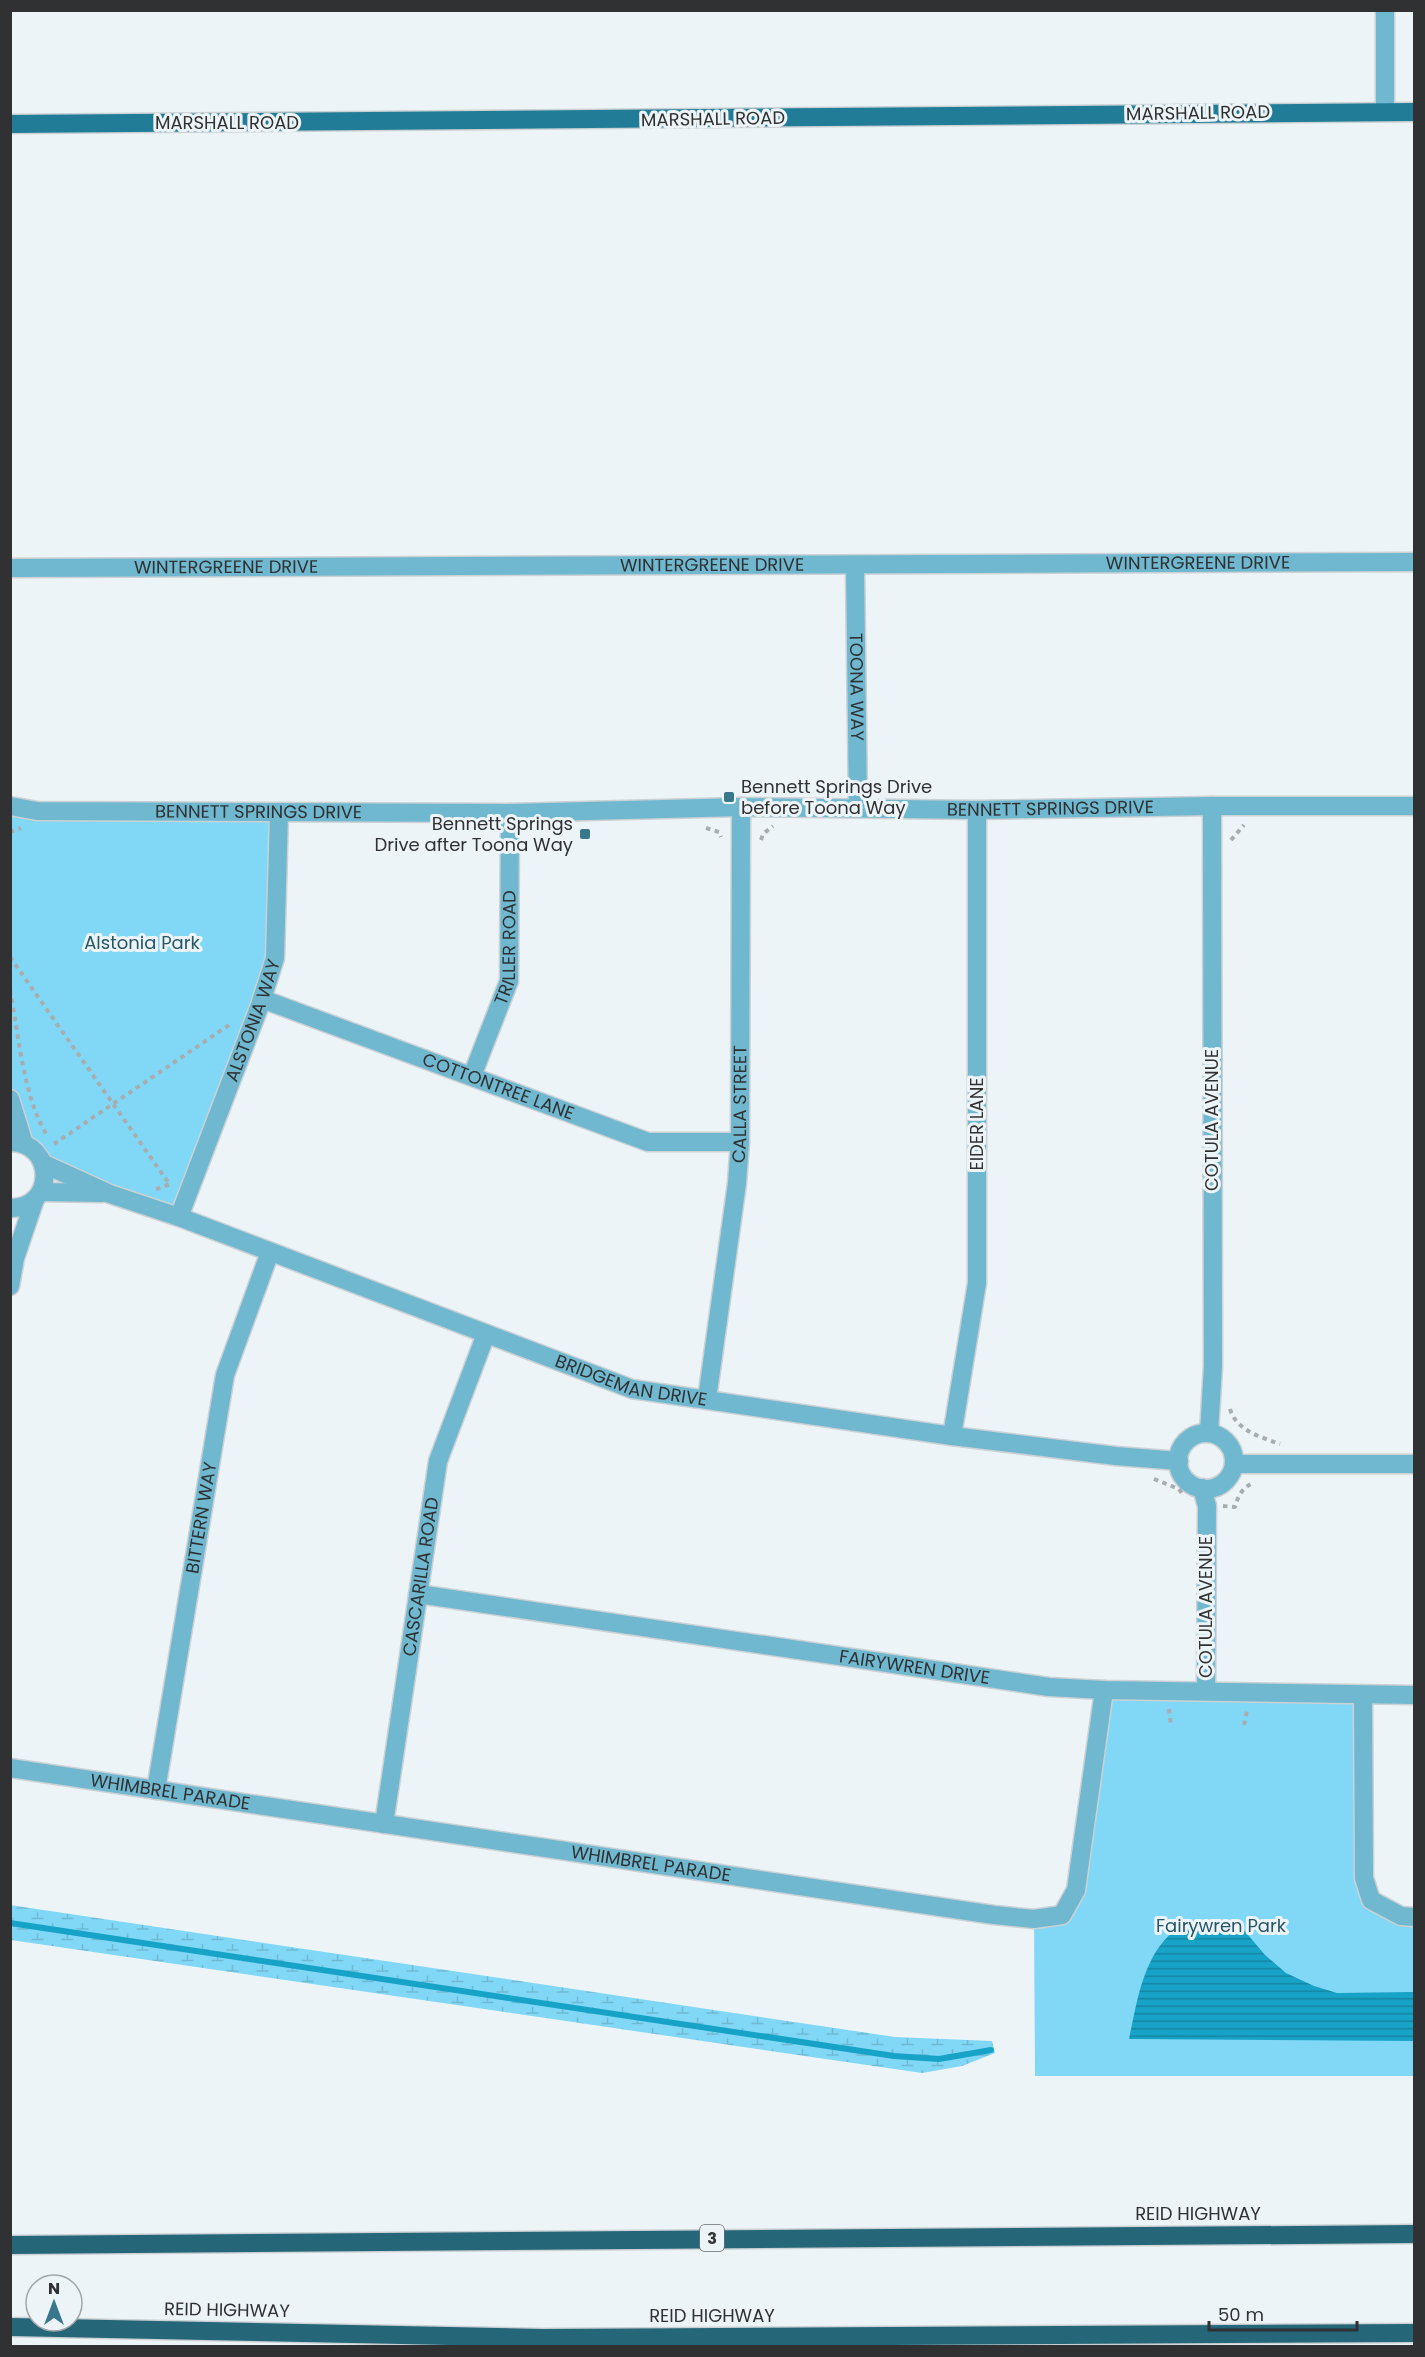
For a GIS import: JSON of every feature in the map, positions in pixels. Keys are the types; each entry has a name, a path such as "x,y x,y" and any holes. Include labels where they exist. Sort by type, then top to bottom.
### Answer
{"highway":[{"name":"REID HIGHWAY","path":"10,2245 1414,2234"},
{"name":"REID HIGHWAY","path":"10,2329 542,2338 1414,2333"}],"main road":[{"name":"MARSHALL ROAD","path":"10,124 1414,112"}],"street":[{"path":"1384,10 1385,111"},
{"name":"WINTERGREENE DRIVE","path":"10,568 1414,562"},
{"name":"TOONA WAY","path":"855,565 858,807"},
{"name":"BENNETT SPRINGS DRIVE","path":"10,806 37,811 510,813 741,807 977,810 1212,806 1414,806"},
{"name":"COTULA AVENUE","path":"1209,1433 1213,1366 1212,806"},
{"name":"CALLA STREET","path":"707,1399 737,1183 740,1142 741,807"},
{"name":"EIDER LANE","path":"952,1436 977,1283 977,810"},
{"name":"BENNETT SPRINGS DRIVE","path":"10,816 37,811"},
{"name":"ALSTONIA WAY","path":"179,1217 261,1002 275,958 279,813"},
{"name":"TRILLER ROAD","path":"472,1076 509,981 510,813"},
{"name":"COTTONTREE LANE","path":"261,1002 472,1076 648,1142 740,1142"},
{"path":"10,1099 17,1143 39,1155 46,1175 13,1252 10,1286"},
{"name":"BRIDGEMAN DRIVE","path":"44,1164 110,1194 179,1217 632,1389 952,1436 1116,1456 1179,1461"},
{"name":"BRIDGEMAN DRIVE","path":"38,1196 110,1194"},
{"path":"10,1208 28,1204 38,1196"},
{"name":"BITTERN WAY","path":"156,1790 225,1374 270,1252"},
{"name":"CASCARILLA ROAD","path":"384,1824 438,1461 486,1335"},
{"path":"1209,1433 1225,1440 1234,1455 1231,1474 1223,1483 1213,1488 1192,1485 1180,1470 1179,1461 1180,1452 1191,1437 1209,1433"},
{"path":"1234,1464 1414,1464"},
{"name":"COTULA AVENUE","path":"1202,1488 1207,1506 1206,1690"},
{"name":"FAIRYWREN DRIVE","path":"418,1594 1049,1687 1414,1695"},
{"name":"WHIMBREL PARADE","path":"10,1768 994,1915 1035,1919 1062,1915 1076,1890 1104,1690"},
{"path":"1363,1695 1364,1878 1371,1900 1401,1917 1414,1917"}],"path":[{"path":"1226,848 1241,826 1252,824"},
{"path":"10,957 170,1185"},
{"path":"10,990 28,1087 42,1128 56,1146 261,1002"},
{"path":"152,1189 170,1185 180,1178 185,1170 195,1174"},
{"path":"1229,1405 1234,1420 1252,1433 1279,1444 1290,1445"},
{"path":"1146,1475 1179,1489 1185,1497"}],"green space":[{"name":"Alstonia Park","path":"37,811 279,813 275,958 179,1217 44,1164 11,1099 11,816"},
{"name":"Fairywren Park","path":"1104,1690 1363,1695 1371,1900 1414,1917 1414,2076 1035,2076 1034,1919 1062,1915 1076,1890"},
{"path":"10,1905 895,2037 992,2041 995,2053 962,2066 922,2073 11,1940"}],"shaded area":[{"path":"1195,1920 1221,1920 1243,1929 1265,1955 1286,1973 1314,1986 1337,1993 1414,1992 1414,2041 1129,2039 1143,1980 1155,1953 1174,1931"}],"waterway":[{"path":"10,1923 894,2056 939,2059 991,2050"}],"place":[{"name":"Bennett Springs Drive before Toona Way","path":"729,797"},
{"name":"Bennett Springs Drive after Toona Way","path":"585,834"}]}
